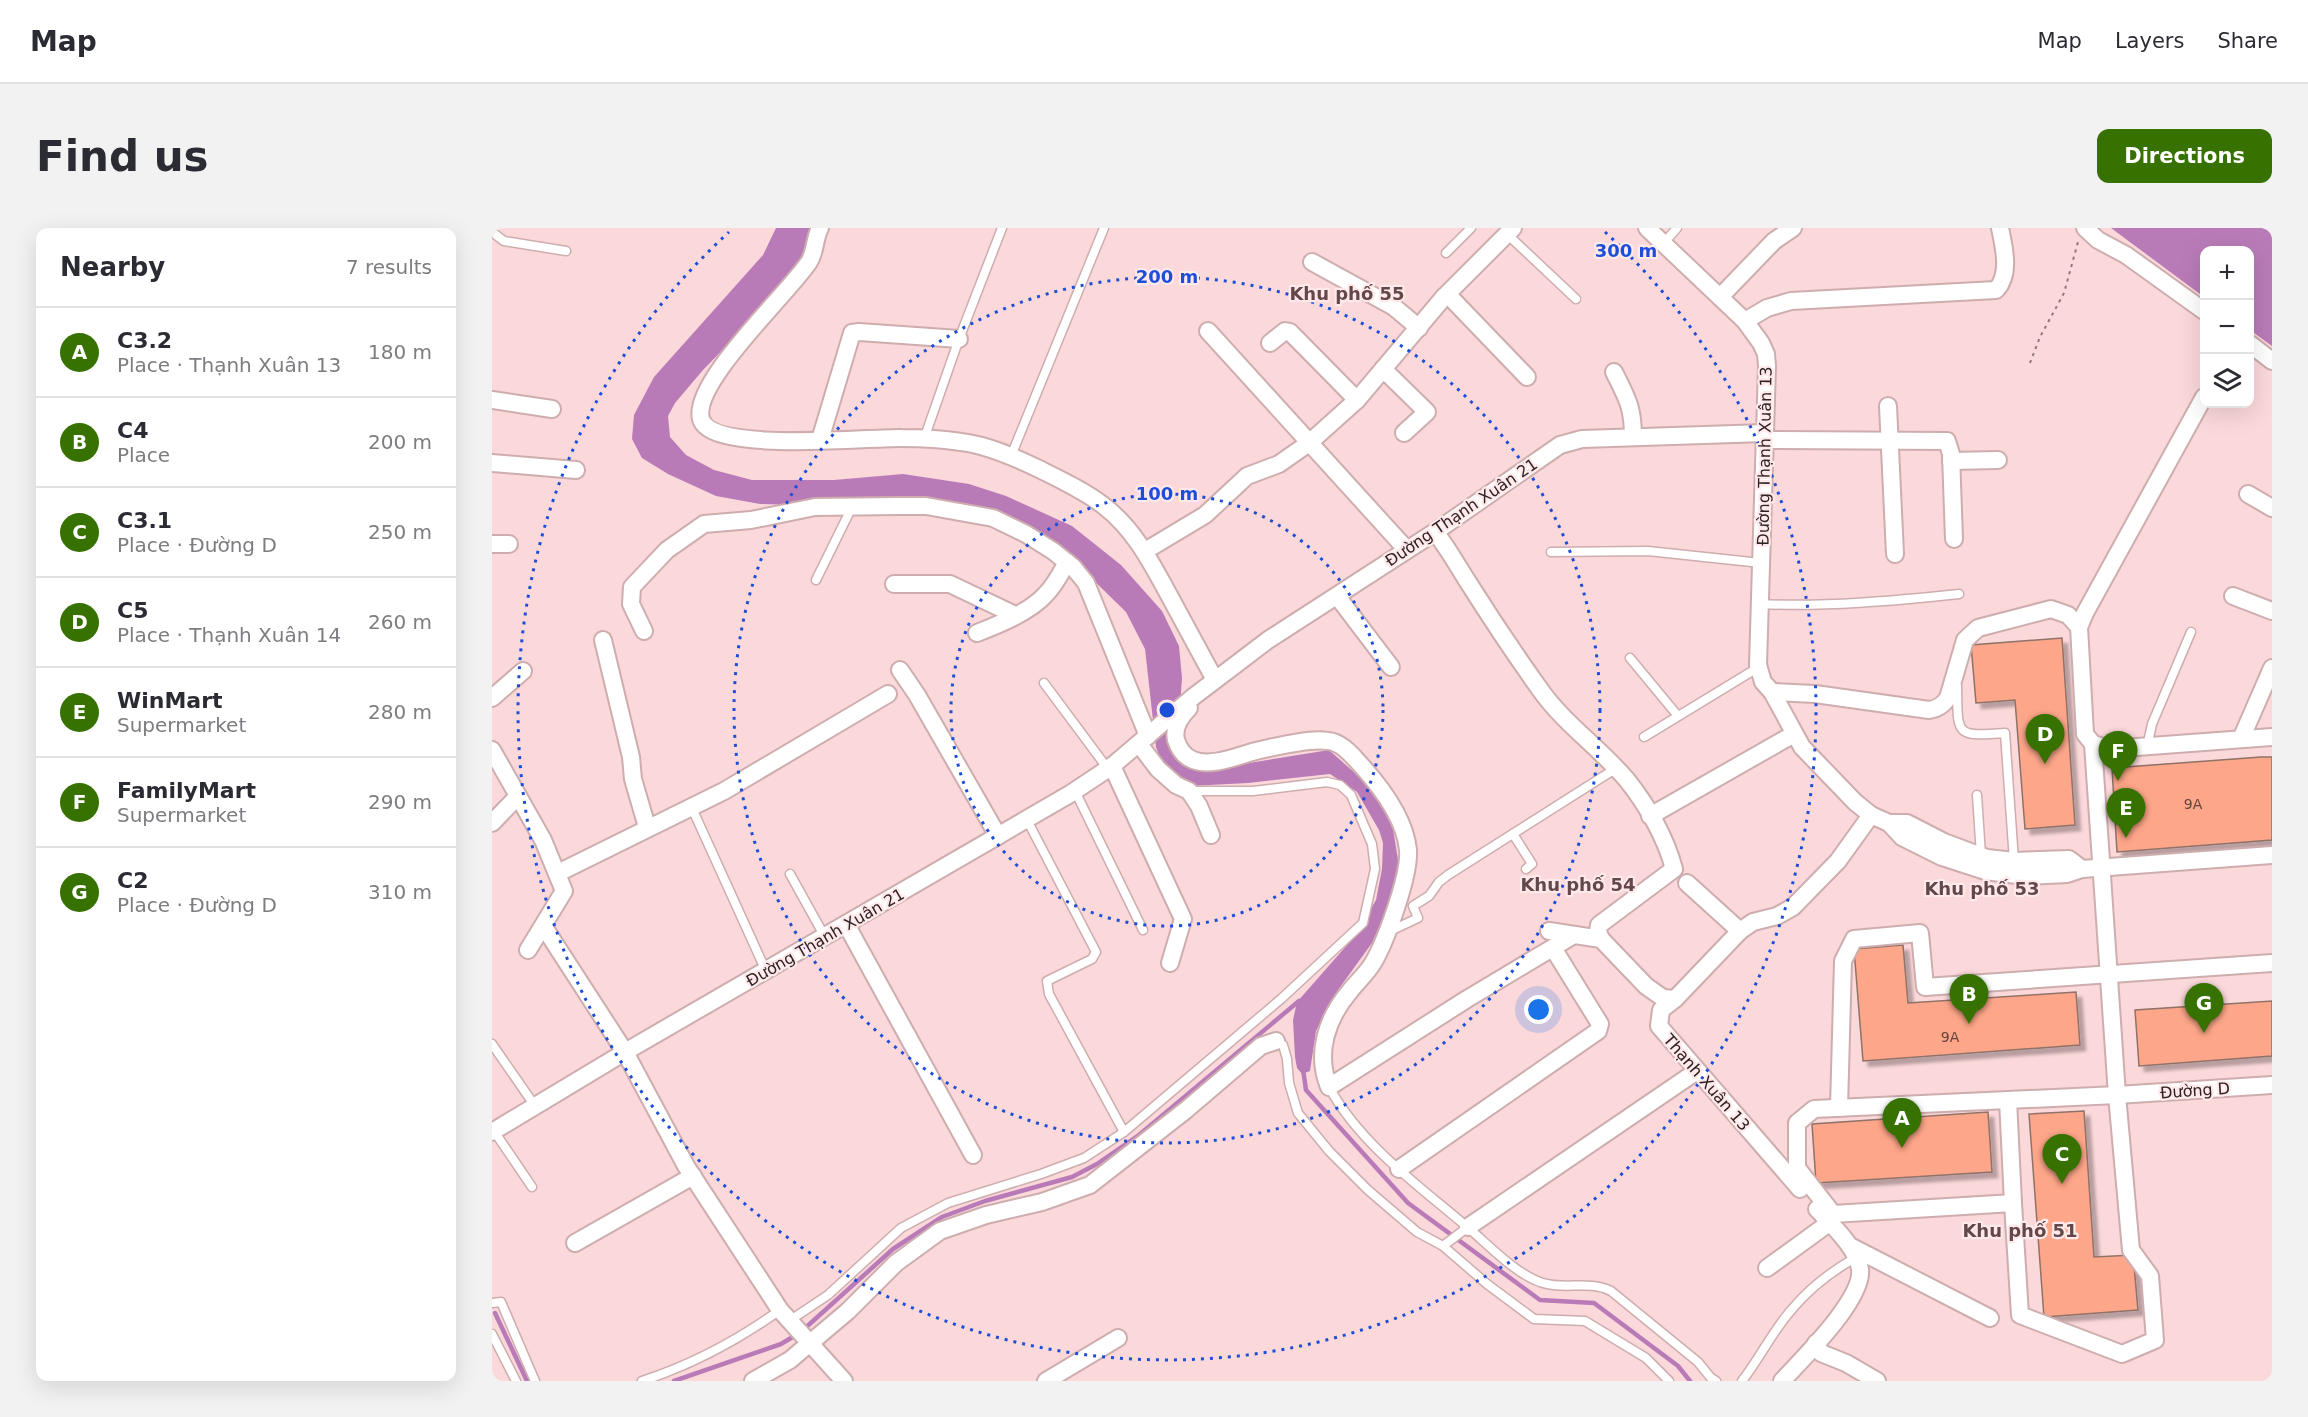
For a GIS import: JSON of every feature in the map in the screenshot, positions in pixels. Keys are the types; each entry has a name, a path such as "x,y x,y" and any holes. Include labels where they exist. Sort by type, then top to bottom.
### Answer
{"street":[{"path":"820,228 816,248 808,262 744,339 705,392 700,408 701,422 711,431 769,442 924,439 963,442 1011,456 1053,476 1103,505 1124,525 1145,551 1215,680"},
{"name":"Đường Thạnh Xuân 13","path":"1647,228 1745,321 1766,354 1759,667"},
{"path":"1720,297 1774,241 1793,228"},
{"path":"1745,321 1767,308 1791,301 1996,290 2003,283 2005,268 2000,228"},
{"path":"1145,551 1205,515 1247,476 1279,464 1310,443 1357,400 1444,297 1510,231"},
{"path":"2082,232 2126,255 2200,307"},
{"path":"1312,262 1394,307 1419,328"},
{"path":"1444,297 1451,298 1527,377"},
{"path":"1208,331 1407,550"},
{"path":"1270,343 1279,334 1285,331 1290,332 1357,400"},
{"path":"820,440 852,333 959,339"},
{"path":"2254,347 2272,361"},
{"path":"1383,369 1427,412 1404,433"},
{"path":"1614,372 1630,402 1633,437"},
{"path":"492,400 552,409"},
{"path":"1888,406 1895,554"},
{"path":"2008,1100 2020,1315 2122,1354 2155,1340 2150,1276 2131,1250 2117,1095 2102,868 2079,627 2200,407"},
{"name":"Đường Thạnh Xuân 21","path":"493,1131 1075,791 1110,768 1196,695 1268,640 1435,532 1560,445 1582,439 1633,437 1765,436 1947,441 1951,461"},
{"path":"1954,540 1951,461 1998,460"},
{"path":"492,463 576,470"},
{"path":"2248,494 2271,504"},
{"path":"644,631 631,604 632,587 668,550 704,524 751,520 815,507 852,506 926,506 993,518 1026,534 1067,562 1086,584 1120,662 1158,769 1176,785 1189,791 1199,806 1211,835"},
{"path":"1435,532 1540,690 1568,723 1627,781 1670,852 1674,869 1599,925 1598,932 1601,939 1646,986 1663,998 1675,999"},
{"path":"492,544 509,544"},
{"path":"977,633 1015,615 1047,594 1067,562"},
{"path":"894,584 950,584 1015,615"},
{"path":"1337,596 1391,668"},
{"path":"2233,596 2272,611"},
{"path":"1773,692 1815,694 1929,710 1943,705 1948,698 1965,640 1978,628 2051,609 2068,615 2079,627"},
{"path":"603,640 631,757 633,779 646,827"},
{"path":"1759,667 1763,682 1773,692 1802,747 1855,802 1871,814 1889,823 1902,837 1942,857 1984,871 2025,876 2067,874 2082,869 2272,855"},
{"path":"2241,740 2272,668"},
{"path":"900,670 917,695 998,836"},
{"path":"492,698 523,671"},
{"path":"558,873 646,827 724,791 888,694"},
{"path":"1196,695 1196,701 1181,718 1175,731 1180,750 1194,761 1213,761 1261,750 1326,740 1340,744 1380,789 1398,817 1408,851 1402,884 1387,933 1373,964 1348,993 1327,1029 1322,1057 1323,1075 1329,1087 1551,939 1574,935 1601,939"},
{"path":"1650,816 1794,734"},
{"path":"2089,739 2110,749 2272,737"},
{"path":"492,750 543,840 564,891 528,950"},
{"path":"1110,768 1183,919 1170,963"},
{"path":"492,824 518,796"},
{"name":"Thạnh Xuân 13","path":"1852,1252 1829,1222 1659,1026 1661,1010 1675,999 1740,931 1753,922 1777,916 1793,907 1838,861 1871,814"},
{"path":"1889,823 1907,823 1944,842 1981,856 2014,861 2069,859 2082,869"},
{"path":"1687,883 1740,931"},
{"path":"846,924 973,1155"},
{"path":"544,927 625,1052 693,1176 787,1319 844,1381"},
{"path":"1839,1108 1843,962 1854,939 1920,933 1924,987 2272,963"},
{"path":"1399,1169 1598,1031 1600,1023 1551,939"},
{"path":"753,1381 790,1360 808,1342 848,1311 896,1263 940,1232 986,1215 1042,1202 1089,1185 1186,1110 1262,1047 1276,1041"},
{"path":"1468,1227 1697,1071"},
{"name":"Đường D","path":"2013,1203 1833,1214 1797,1168 1797,1123 1814,1109 2117,1095 2272,1085"},
{"path":"575,1243 693,1176"},
{"path":"1767,1268 1829,1222"},
{"path":"1852,1252 1990,1318"},
{"path":"1782,1381 1840,1316 1857,1287 1860,1269 1852,1252"},
{"path":"1046,1381 1118,1338"},
{"path":"1816,1343 1821,1353 1846,1363 1877,1381"}],"lane":[{"path":"924,439 959,339 1002,228"},
{"path":"1011,456 1104,228"},
{"path":"1446,253 1471,228"},
{"path":"1663,244 1677,228"},
{"path":"1510,231 1576,299"},
{"path":"492,232 504,241 566,251"},
{"path":"816,580 852,506"},
{"path":"1551,552 1648,551 1761,563"},
{"path":"1760,604 1889,601 1959,594"},
{"path":"2147,747 2152,724 2191,632"},
{"path":"1630,658 1678,716"},
{"path":"1644,737 1759,667"},
{"path":"1956,668 1958,724 1965,733 1975,735 2006,733 2014,861"},
{"path":"1044,684 1110,768"},
{"path":"1387,933 1418,918 1413,906 1429,896 1439,882 1616,769"},
{"path":"642,1381 658,1376 745,1335 787,1319 828,1295 901,1228 948,1203 1084,1158 1124,1132 1281,999 1363,923 1375,869 1372,844 1351,795 1340,784 1327,782 1253,791 1189,791"},
{"path":"1075,791 1143,930"},
{"path":"1977,795 1981,856"},
{"path":"691,806 766,971"},
{"path":"1027,820 1095,952 1092,959 1047,981 1049,994 1124,1132"},
{"path":"1513,834 1532,864 1526,869"},
{"path":"790,874 825,937"},
{"path":"1276,1041 1283,1044 1289,1083 1298,1113 1315,1135 1368,1190 1417,1232 1443,1246 1487,1284 1534,1319 1585,1321 1646,1358 1670,1381"},
{"path":"492,1044 535,1106"},
{"path":"1329,1087 1340,1107 1399,1169 1500,1256 1543,1283 1601,1286 1611,1291 1698,1362 1716,1381"},
{"path":"493,1131 532,1187"},
{"path":"1443,1246 1468,1227"},
{"path":"1742,1381 1793,1308 1852,1252"},
{"path":"492,1303 501,1302 535,1381"},
{"path":"492,1335 516,1381"}],"path":[{"path":"2030,363 2040,337 2064,293 2082,232"}],"shaded area":[{"path":"776,228 815,228 802,268 703,370 675,403 668,416 670,437 686,455 714,470 752,480 834,480 903,474 969,484 1006,496 1072,526 1121,565 1162,611 1179,646 1182,678 1177,748 1212,769 1329,750 1374,790 1393,829 1400,872 1395,891 1372,943 1338,990 1316,1031 1310,1071 1302,1074 1297,1068 1293,1020 1297,1002 1355,936 1376,900 1382,869 1383,843 1379,830 1357,792 1330,774 1248,783 1190,786 1172,775 1161,761 1156,747 1145,649 1126,612 1082,569 993,517 831,506 760,504 716,496 668,474 642,458 632,439 634,415 654,377 763,255"},
{"path":"2111,228 2272,228 2272,346 2254,333 2254,246 2200,246 2200,294"}],"building":[{"path":"2062,638 2075,825 2025,829 2015,700 1976,703 1971,645"},
{"path":"2272,757 2272,840 2117,852 2112,768"},
{"path":"1903,945 1908,1003 2076,992 2080,1045 1863,1061 1854,949"},
{"path":"2272,1001 2272,1056 2139,1066 2135,1010"},
{"path":"2084,1111 2094,1257 2133,1255 2138,1310 2044,1317 2029,1114"},
{"path":"1988,1112 1992,1172 1816,1183 1812,1124"}],"waterway":[{"path":"803,1330 893,1249 942,1217 985,1201 1072,1177 1097,1164 1139,1135 1299,1001"},
{"path":"1303,1069 1306,1090 1408,1203 1540,1300 1594,1303 1678,1366 1690,1381"},
{"path":"495,1313 527,1381"},
{"path":"674,1381 781,1344 796,1335"}],"place":[{"name":"C5","path":"2045,764"},
{"name":"FamilyMart","path":"2118,781"},
{"name":"WinMart","path":"2126,838"},
{"name":"C4","path":"1969,1024"},
{"name":"С2","path":"2204,1033"},
{"name":"C3.2","path":"1902,1148"},
{"name":"С3.1","path":"2062,1184"}],"district":[{"name":"Khu phố 55","path":"1347,294"},
{"name":"Khu phố 54","path":"1578,885"},
{"name":"Khu phố 53","path":"1982,889"},
{"name":"Khu phố 51","path":"2020,1231"}]}
